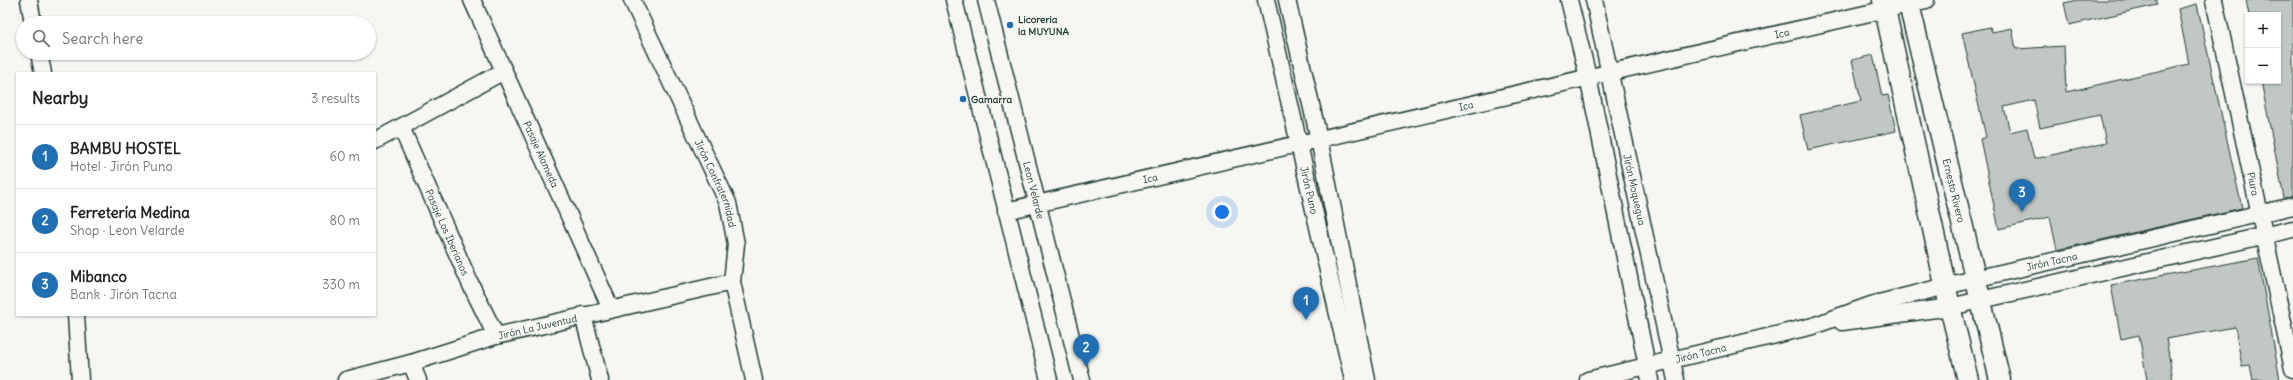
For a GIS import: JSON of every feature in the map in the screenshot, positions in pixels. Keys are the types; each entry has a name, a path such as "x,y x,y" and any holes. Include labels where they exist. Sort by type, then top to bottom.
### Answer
{"main road":[{"name":"Ernesto Rivero","path":"1914,1 1974,279 2000,380"},
{"path":"1884,5 1947,286 1950,307 1968,380"}],"street":[{"path":"29,0 32,16"},
{"name":"Pasaje Alameda","path":"472,0 610,309"},
{"name":"Jirón Confraternidad","path":"632,0 728,203 736,244 732,282 754,380"},
{"path":"954,0 1049,380"},
{"name":"Leon Velarde","path":"986,0 1082,380"},
{"name":"Jirón Puno","path":"1266,0 1353,380"},
{"name":"Jirón Puno","path":"1287,0 1319,139 1367,380"},
{"path":"1569,0 1588,77 1648,373"},
{"name":"Jirón Moquegua","path":"1594,0 1676,380"},
{"name":"Piura","path":"2214,0 2260,214 2263,236 2293,369"},
{"name":"Ica","path":"1006,211 1610,72 1884,5 1914,1"},
{"path":"40,60 43,72"},
{"path":"376,140 504,70"},
{"name":"Pasaje Los Iberianos","path":"401,127 470,283 496,336"},
{"name":"Jirón Tacna","path":"1588,380 1648,373 1672,361 1813,326 1871,306 1974,279 2293,206"},
{"name":"Jirón Tacna","path":"1813,326 1950,307 2293,229"},
{"name":"Jirón La Juventud","path":"346,380 411,363 496,336 732,282"},
{"path":"583,315 600,380"},
{"path":"76,316 80,380"},
{"path":"411,363 418,380"}],"building":[{"path":"2078,0 2157,0 2157,5 2069,25 2064,3"},
{"path":"2246,0 2293,0 2293,197 2284,198 2262,84 2281,84 2281,12 2248,12"},
{"path":"2197,4 2242,208 2057,250 2050,217 1999,229 1980,139 1986,137 1962,33 1990,27 1992,32 2012,28 2016,49 2064,46 2066,92 2189,64 2178,9","holes":["2034,100 2040,128 2100,115 2106,143 2034,159 2027,128 2010,132 2004,107"]},
{"path":"1873,55 1882,96 1888,95 1896,131 1808,150 1800,115 1861,101 1852,60"},
{"path":"2258,258 2280,380 2253,380 2250,365 2242,366 2235,327 2166,339 2173,380 2147,380 2139,335 2121,339 2111,285"}],"place":[{"name":"Licoreria la MUYUNA","path":"1010,25"},
{"name":"Gamarra","path":"963,99"},
{"name":"Mibanco","path":"2022,212"},
{"name":"BAMBU HOSTEL","path":"1306,320"},
{"name":"Ferretería Medina","path":"1086,367"}]}
